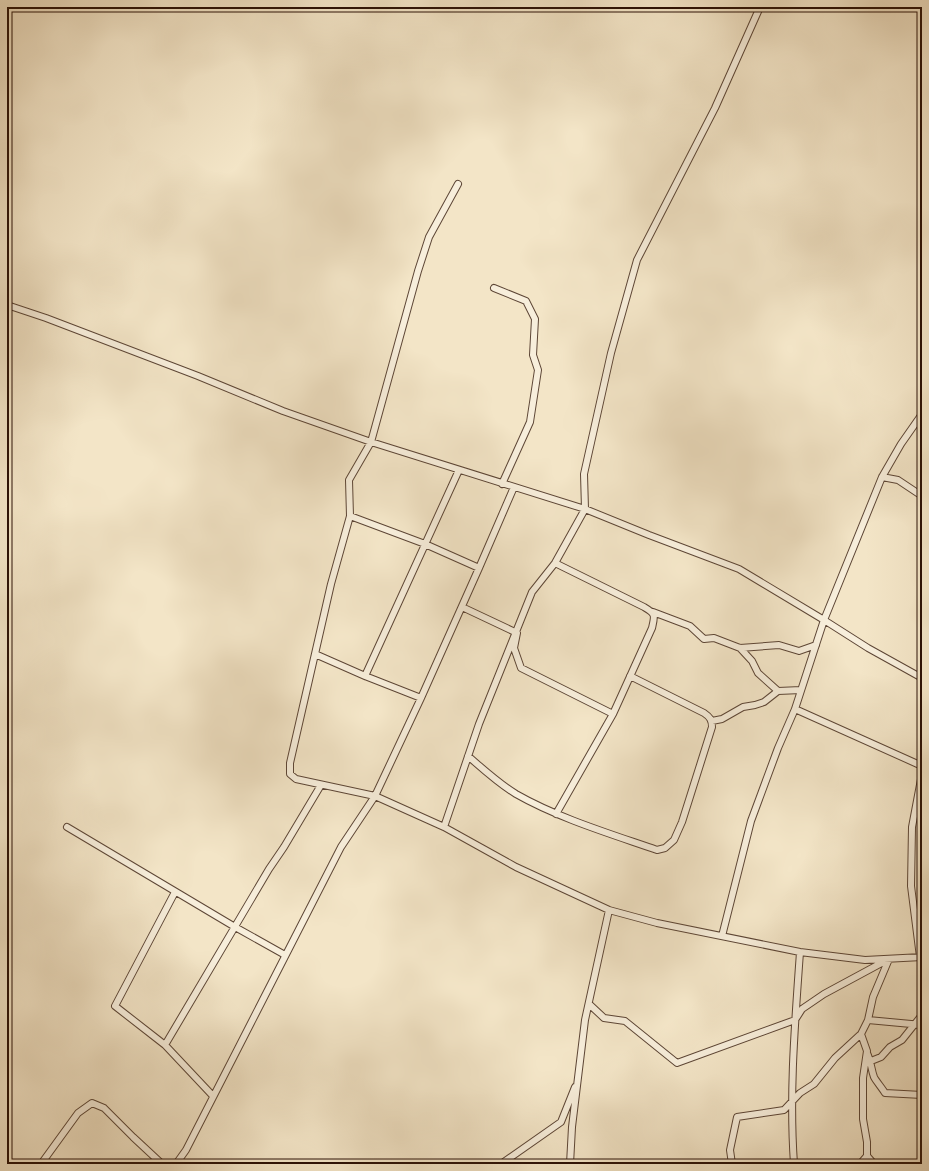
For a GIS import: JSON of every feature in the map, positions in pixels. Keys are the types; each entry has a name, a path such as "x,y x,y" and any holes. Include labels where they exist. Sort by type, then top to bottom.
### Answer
{"street":[{"path":"444,826 468,756 532,592 555,563 585,509 584,474 611,353 637,260 715,108 760,7"},
{"path":"458,184 430,237 418,271 371,442 349,480 350,516 331,584 289,769 290,774 296,779 375,796 444,826 516,867 609,910 657,924 800,952 865,960 921,957 911,886 912,827 922,774"},
{"path":"494,288 526,301 535,319 533,355 538,370 530,422 502,484"},
{"path":"7,305 46,318 169,365 283,411 371,442 585,509 739,569 868,648 922,678"},
{"path":"722,936 750,821 778,748 795,709 824,620 882,476 922,414"},
{"path":"365,676 459,470"},
{"path":"882,476 898,480 922,496"},
{"path":"176,1164 186,1150 341,847 375,796 422,698 514,487"},
{"path":"350,516 425,544 479,568"},
{"path":"555,563 653,612 690,626 704,639 714,638 740,648 779,645 799,651 816,645"},
{"path":"462,607 517,632"},
{"path":"556,814 613,714 652,628 654,617 653,612"},
{"path":"517,632 514,648 521,668 613,714"},
{"path":"740,648 752,662 758,673 778,691"},
{"path":"315,654 365,676 422,698"},
{"path":"468,756 490,775 515,793 556,814 657,850 665,848 674,840 682,822 712,727 712,721 704,713 630,676"},
{"path":"712,721 722,719 743,707 755,706 764,702 778,691 801,690"},
{"path":"795,709 922,766"},
{"path":"165,1045 321,785"},
{"path":"67,827 175,892 285,955"},
{"path":"175,892 115,1006 165,1045 213,1096"},
{"path":"570,1164 572,1127 585,1020 609,910"},
{"path":"794,1164 792,1103 795,1020 800,952"},
{"path":"589,1004 604,1018 625,1021 677,1063 795,1020 802,1009 824,994 889,959"},
{"path":"732,1164 730,1150 737,1117 784,1110 800,1093 814,1084 835,1058 861,1034 868,1020 873,998 889,959"},
{"path":"871,1061 881,1057 890,1047 902,1040 922,1015"},
{"path":"868,1020 922,1025"},
{"path":"861,1034 871,1061 875,1078 885,1093 922,1095"},
{"path":"860,1164 867,1156 867,1142 863,1119 862,1078 867,1051"},
{"path":"501,1164 561,1122 578,1079"},
{"path":"41,1164 78,1113 92,1103 104,1108 162,1164"},
{"path":"867,1156 874,1164"}]}
